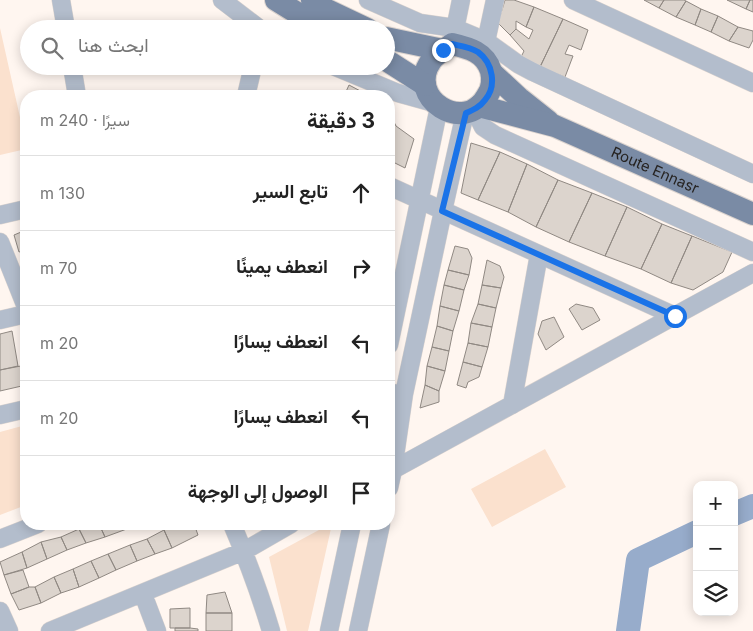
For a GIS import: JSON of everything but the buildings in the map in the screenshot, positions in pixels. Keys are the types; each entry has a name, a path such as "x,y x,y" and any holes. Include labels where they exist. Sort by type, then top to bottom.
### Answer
{"main road":[{"path":"276,0 308,20"},
{"path":"312,0 348,20"},
{"path":"395,38 450,41 487,57 492,82 490,92 486,100 473,109 456,113 447,111 395,67"},
{"path":"433,98 425,76 427,68 430,61 450,41"},
{"name":"Route Ennasr","path":"487,57 520,98 555,126"},
{"name":"Route Ennasr","path":"473,109 555,126 753,214"}],"street":[{"path":"61,0 64,20"},
{"path":"222,0 248,20"},
{"path":"368,0 420,23 450,41 461,0"},
{"path":"495,0 487,57 518,64 753,174"},
{"path":"574,0 753,83"},
{"path":"74,75 76,90"},
{"path":"247,90 251,75"},
{"path":"355,75 391,90"},
{"path":"395,92 433,98 419,200 395,294"},
{"path":"395,409 396,394 421,310 442,211 473,109"},
{"path":"473,109 484,128 495,135 753,252"},
{"path":"395,189 675,316"},
{"path":"0,215 20,210"},
{"path":"0,242 20,292"},
{"path":"512,405 539,254"},
{"path":"395,469 753,273"},
{"path":"395,303 421,310"},
{"path":"0,320 20,315"},
{"path":"0,415 20,410"},
{"path":"0,539 23,530"},
{"path":"235,530 256,584 271,631"},
{"path":"50,631 244,551 281,530"},
{"path":"329,631 351,530"},
{"path":"358,631 380,530"},
{"path":"143,594 158,631"},
{"path":"0,611 9,631"}],"shaded area":[{"path":"0,28 20,117 20,150 0,155"},
{"path":"20,427 20,507 0,515 0,432"},
{"path":"545,449 566,487 492,527 471,489"},
{"path":"319,530 331,530 308,631 287,631 269,557"}],"waterway":[{"path":"738,512 753,506"},
{"path":"628,631 638,560 693,534"}],"route":[{"path":"443,50 452,44 476,51 488,64 492,73 492,82 486,100 466,113 442,211 675,316"}]}
